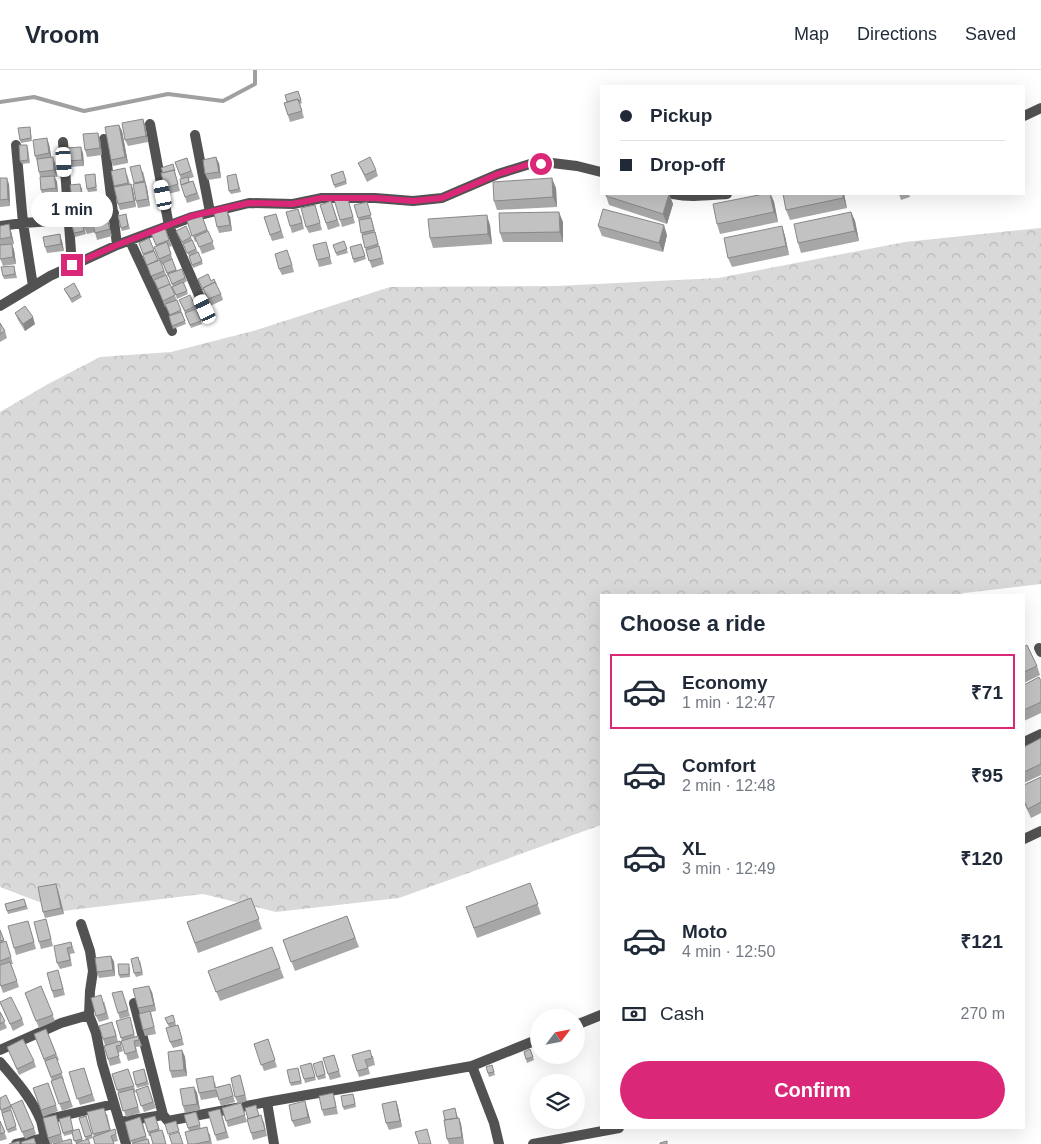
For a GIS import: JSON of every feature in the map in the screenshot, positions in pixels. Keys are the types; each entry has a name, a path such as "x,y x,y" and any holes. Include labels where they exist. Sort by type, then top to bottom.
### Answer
{"street":[{"path":"1025,116 1041,108"},
{"path":"150,124 168,226 205,309"},
{"path":"195,135 210,212"},
{"path":"104,139 117,245"},
{"path":"62,142 72,265"},
{"path":"16,145 23,223 33,286"},
{"path":"0,306 72,265 117,245 192,216 249,203 292,204 322,198 375,198 413,201 442,198 498,174 530,164 552,163 577,166 600,172"},
{"path":"676,195 712,195"},
{"path":"0,226 68,220 114,213"},
{"path":"130,241 172,330"},
{"path":"1025,742 1041,734"},
{"path":"1025,839 1041,831"},
{"path":"81,924 90,951 93,971 90,991 90,1015 126,1144"},
{"path":"134,1003 163,1115 168,1121 472,1066 530,1043"},
{"path":"0,1050 61,1023 90,1015"},
{"path":"585,1021 600,1015"},
{"path":"0,1062 32,1104 41,1121 46,1141 16,1144"},
{"path":"472,1066 494,1123 499,1144"},
{"path":"268,1102 273,1144"},
{"path":"41,1121 114,1104"},
{"path":"120,1122 163,1115"},
{"path":"533,1144 614,1129"}],"green space":[{"path":"1041,228 1041,584 961,594 600,594 600,825 399,898 276,912 203,894 63,911 0,887 0,412 100,357 171,352 253,331 390,287 556,286 718,278 905,242"}],"building":[{"path":"298,91 301,100 287,102 285,95"},
{"path":"298,99 302,111 288,115 284,103"},
{"path":"143,119 146,136 125,140 122,123"},
{"path":"119,125 125,157 111,160 105,127"},
{"path":"30,127 31,138 20,140 18,128"},
{"path":"98,133 100,148 85,150 83,134"},
{"path":"47,138 49,153 35,156 33,140"},
{"path":"19,145 27,145 28,160 20,161"},
{"path":"81,147 82,160 68,161 66,148"},
{"path":"53,157 54,170 39,172 37,159"},
{"path":"216,157 219,172 205,174 203,160"},
{"path":"370,157 376,170 365,175 358,163"},
{"path":"187,158 191,171 180,175 175,162"},
{"path":"173,164 175,171 163,173 161,168"},
{"path":"140,165 144,181 134,183 130,167"},
{"path":"125,168 128,183 114,186 111,171"},
{"path":"174,170 178,184 165,188 161,173"},
{"path":"343,171 346,181 334,185 331,175"},
{"path":"95,174 96,187 87,189 85,175"},
{"path":"236,174 239,189 229,191 227,176"},
{"path":"54,176 56,188 41,190 40,177"},
{"path":"188,177 189,182 181,185 180,179"},
{"path":"0,178 7,178 8,199 0,200"},
{"path":"552,178 553,197 494,201 493,182"},
{"path":"193,181 197,193 185,197 181,185"},
{"path":"145,182 148,199 136,201 133,184"},
{"path":"80,184 82,196 72,198 70,185"},
{"path":"131,184 134,201 118,204 114,187"},
{"path":"606,195 669,195 663,214"},
{"path":"759,195 770,195 774,212 717,224 713,204"},
{"path":"783,195 843,195 843,198 786,210"},
{"path":"347,196 353,217 340,220 334,199"},
{"path":"331,201 337,220 326,223 320,205"},
{"path":"367,202 371,215 358,218 354,205"},
{"path":"315,205 320,223 306,227 301,208"},
{"path":"298,209 302,223 290,226 286,212"},
{"path":"603,209 664,225 659,243 598,226"},
{"path":"227,211 230,225 217,227 214,213"},
{"path":"105,212 110,229 95,233 93,225 84,227 82,218"},
{"path":"559,212 560,232 500,233 499,213"},
{"path":"851,212 855,231 798,243 794,224"},
{"path":"126,214 128,226 121,228 118,216"},
{"path":"276,214 281,231 270,235 264,217"},
{"path":"487,215 488,234 430,238 428,219"},
{"path":"202,216 207,230 192,236 187,221"},
{"path":"371,218 374,230 361,233 359,220"},
{"path":"82,220 84,231 74,233 71,222"},
{"path":"9,224 11,237 0,239 0,226"},
{"path":"186,226 191,237 182,242 176,231"},
{"path":"782,226 786,246 728,258 724,238"},
{"path":"165,228 169,240 156,245 151,233"},
{"path":"208,231 213,242 199,247 195,237"},
{"path":"375,232 378,244 365,248 362,235"},
{"path":"60,234 61,244 45,247 43,237"},
{"path":"149,238 154,250 143,254 139,243"},
{"path":"192,240 196,249 187,253 183,244"},
{"path":"344,241 347,249 336,253 333,245"},
{"path":"167,242 171,254 159,259 154,247"},
{"path":"326,242 330,257 317,260 313,245"},
{"path":"12,244 13,257 0,259 0,245"},
{"path":"361,244 365,256 353,259 350,247"},
{"path":"379,246 382,258 369,261 366,250"},
{"path":"287,250 292,265 279,269 275,254"},
{"path":"154,251 158,260 147,266 143,255"},
{"path":"198,252 202,261 192,265 189,256"},
{"path":"172,259 176,270 167,273 163,263"},
{"path":"160,260 164,271 151,276 147,265"},
{"path":"14,266 15,274 3,276 1,267"},
{"path":"182,269 185,278 172,284 168,274"},
{"path":"208,274 211,281 214,279 216,284 215,282 203,288 203,290 198,279"},
{"path":"166,275 170,284 158,289 154,280"},
{"path":"183,282 187,291 176,295 172,287"},
{"path":"215,282 221,294 208,299 203,288"},
{"path":"74,283 80,294 71,299 64,289"},
{"path":"170,284 175,295 163,301 158,289"},
{"path":"190,295 195,306 185,311 179,300"},
{"path":"177,300 181,310 170,315 165,304"},
{"path":"25,306 33,317 23,324 15,313"},
{"path":"196,309 201,321 190,325 185,313"},
{"path":"181,312 185,321 172,326 169,316"},
{"path":"0,323 5,331 0,334"},
{"path":"1027,645 1037,666 1025,672 1025,646"},
{"path":"1039,677 1041,681 1041,702 1025,710 1025,684"},
{"path":"1041,738 1041,764 1025,772 1025,746"},
{"path":"1041,777 1041,802 1028,809 1025,803 1025,785"},
{"path":"530,883 538,904 474,928 466,907"},
{"path":"56,884 61,908 43,912 38,887"},
{"path":"251,898 259,919 195,943 187,922"},
{"path":"24,899 26,906 7,911 5,904"},
{"path":"347,916 355,938 291,962 283,940"},
{"path":"46,919 51,939 39,942 34,922"},
{"path":"28,921 34,942 14,948 8,926"},
{"path":"0,930 4,940 0,941"},
{"path":"6,941 11,957 0,961 0,943"},
{"path":"71,942 72,947 67,948 70,960 57,963 54,946"},
{"path":"272,947 280,968 216,992 208,971"},
{"path":"111,956 113,970 97,972 95,958"},
{"path":"138,957 142,972 134,973 131,959"},
{"path":"10,962 17,981 1,986 0,965"},
{"path":"118,964 129,964 129,974 119,975"},
{"path":"58,970 63,989 52,991 47,973"},
{"path":"41,986 53,1015 36,1021 25,993"},
{"path":"149,986 154,1005 138,1008 133,989"},
{"path":"122,991 128,1010 118,1013 112,993"},
{"path":"101,995 106,1013 96,1016 91,998"},
{"path":"11,997 22,1019 10,1024 0,1002"},
{"path":"150,1011 154,1027 143,1030 139,1014"},
{"path":"0,1012 5,1021 0,1024"},
{"path":"173,1015 175,1022 168,1024 165,1018"},
{"path":"130,1017 134,1034 121,1038 116,1021"},
{"path":"112,1022 116,1036 103,1039 99,1026"},
{"path":"178,1025 182,1039 170,1042 166,1028"},
{"path":"46,1029 56,1054 44,1059 34,1034"},
{"path":"138,1036 139,1040 134,1041 136,1051 125,1054 121,1041"},
{"path":"23,1039 34,1061 17,1069 7,1047"},
{"path":"268,1039 275,1060 261,1065 254,1044"},
{"path":"120,1041 121,1045 116,1046 119,1056 108,1059 104,1046"},
{"path":"530,1049 530,1058 526,1059 524,1052"},
{"path":"182,1050 184,1070 170,1071 168,1052"},
{"path":"370,1050 372,1058 365,1060 368,1068 357,1071 352,1055"},
{"path":"334,1055 339,1071 328,1074 323,1058"},
{"path":"56,1057 62,1073 51,1077 45,1061"},
{"path":"322,1061 325,1074 317,1077 313,1064"},
{"path":"311,1063 315,1077 304,1079 300,1066"},
{"path":"492,1065 494,1072 488,1073 486,1067"},
{"path":"84,1068 92,1094 77,1099 69,1072"},
{"path":"298,1068 301,1081 290,1083 287,1070"},
{"path":"128,1069 134,1086 117,1090 112,1074"},
{"path":"144,1069 147,1082 136,1085 133,1072"},
{"path":"240,1075 245,1095 235,1097 231,1078"},
{"path":"213,1076 215,1088 230,1084 233,1096 219,1100 216,1090 199,1093 196,1079"},
{"path":"62,1077 70,1101 59,1104 51,1081"},
{"path":"48,1083 56,1105 41,1110 33,1088"},
{"path":"148,1086 153,1102 141,1106 136,1090"},
{"path":"194,1087 197,1104 183,1106 180,1089"},
{"path":"133,1089 138,1107 123,1111 118,1093"},
{"path":"333,1093 336,1107 322,1110 319,1096"},
{"path":"353,1094 355,1104 343,1107 341,1096"},
{"path":"6,1095 11,1106 1,1110 0,1098"},
{"path":"22,1100 34,1128 22,1132 11,1105"},
{"path":"305,1101 308,1117 292,1121 289,1105"},
{"path":"396,1101 400,1121 386,1123 382,1104"},
{"path":"241,1103 245,1115 226,1121 222,1108"},
{"path":"256,1105 259,1116 248,1119 245,1108"},
{"path":"104,1108 110,1130 93,1134 87,1112"},
{"path":"455,1108 457,1118 445,1120 443,1111"},
{"path":"220,1109 226,1132 215,1135 208,1112"},
{"path":"11,1110 16,1126 7,1130 2,1113"},
{"path":"196,1112 200,1125 188,1128 184,1115"},
{"path":"56,1115 61,1134 48,1138 43,1118"},
{"path":"261,1115 265,1130 251,1133 247,1119"},
{"path":"70,1116 73,1130 63,1133 59,1119"},
{"path":"86,1116 92,1135 85,1137 79,1118"},
{"path":"155,1116 159,1129 148,1132 144,1119"},
{"path":"140,1117 146,1136 130,1141 125,1122"},
{"path":"459,1118 462,1137 447,1139 444,1120"},
{"path":"0,1121 5,1132 0,1134"},
{"path":"176,1121 179,1131 168,1134 165,1124"},
{"path":"207,1127 210,1141 188,1144 185,1132"},
{"path":"79,1129 82,1139 74,1141 72,1131"},
{"path":"115,1129 116,1134 111,1136 114,1144 95,1144 93,1137"},
{"path":"427,1129 431,1144 419,1144 415,1132"},
{"path":"162,1130 166,1144 153,1144 150,1133"},
{"path":"179,1132 183,1144 172,1144 169,1135"},
{"path":"34,1138 36,1144 22,1144 21,1142"},
{"path":"71,1139 72,1144 53,1144"},
{"path":"88,1139 90,1144 76,1143"},
{"path":"148,1139 149,1144 133,1144 133,1143"},
{"path":"19,1141 20,1144 9,1144"}],"waterway":[{"path":"0,102 34,97 84,111 168,94 223,101 255,84 255,70"}],"route":[{"path":"72,265 117,245 192,216 249,203 292,204 322,198 375,198 413,201 442,198 498,174 530,164 541,164"}]}
